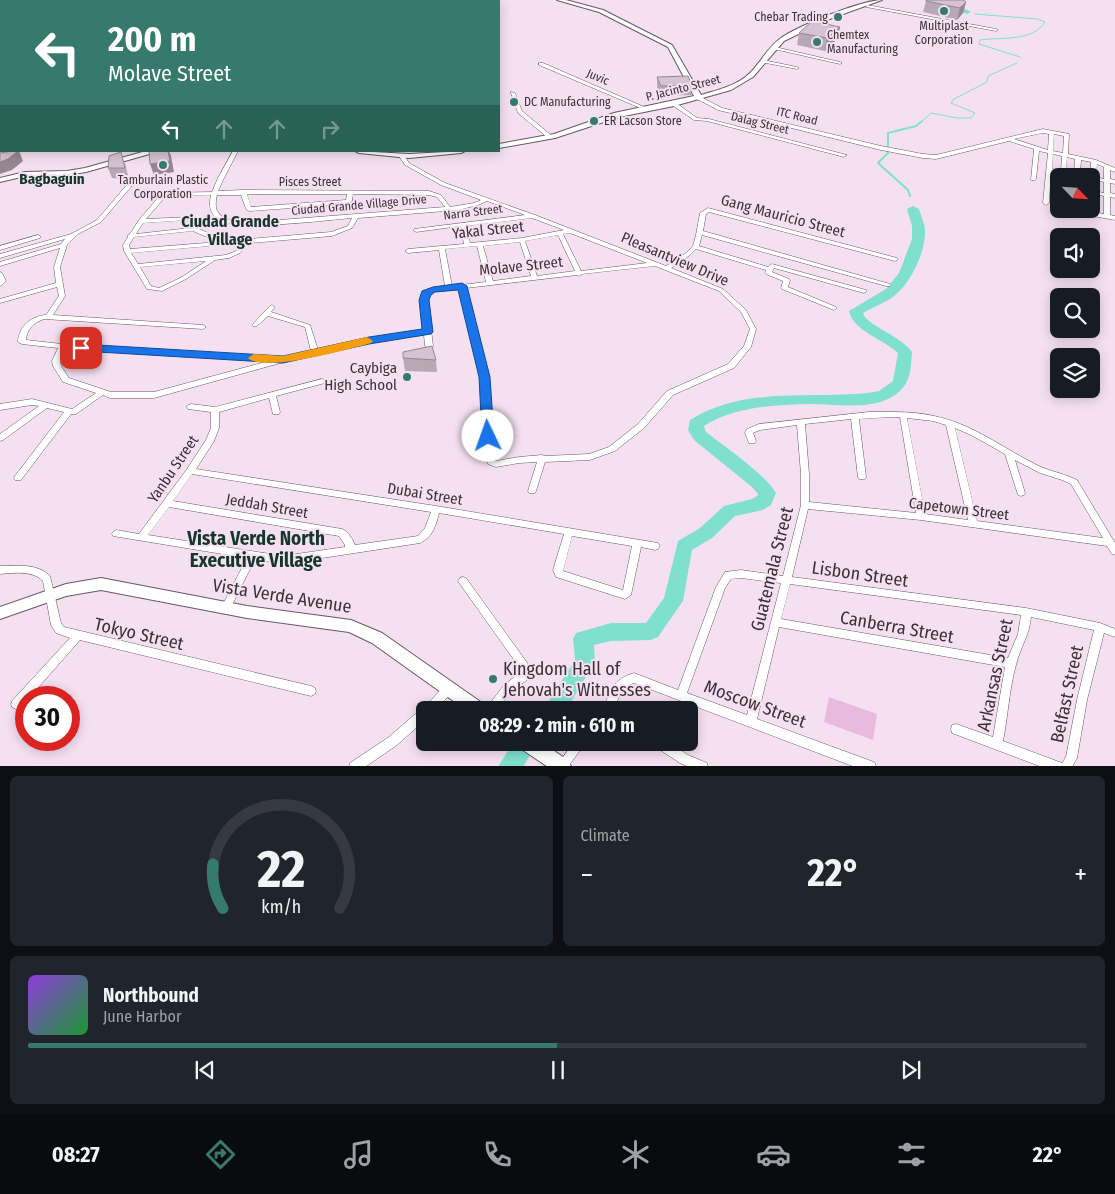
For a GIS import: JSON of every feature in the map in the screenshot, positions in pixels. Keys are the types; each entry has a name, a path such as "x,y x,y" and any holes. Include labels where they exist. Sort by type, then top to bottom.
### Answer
{"street":[{"path":"560,0 601,12 670,46 699,98"},
{"name":"P. Jacinto Street","path":"500,146 550,138 617,115 699,98 734,86 751,76 782,40 810,26 879,0"},
{"path":"867,6 996,30"},
{"path":"775,48 840,63"},
{"path":"763,61 797,68"},
{"name":"Juvic","path":"541,64 647,109"},
{"path":"513,93 520,112 550,138"},
{"name":"ITC Road","path":"699,98 720,109 895,151 924,156 936,157 1043,131 1067,134 1065,155"},
{"name":"Dalag Street","path":"674,104 696,119 707,120 844,155"},
{"path":"1046,202 1052,132"},
{"path":"1008,139 1037,149 1094,161 1115,170"},
{"path":"1033,179 1037,149"},
{"path":"0,180 25,174 67,173 86,170 152,152"},
{"path":"213,193 235,152"},
{"path":"368,152 402,156 449,152"},
{"path":"1064,168 1065,155"},
{"name":"Pleasantview Drive","path":"402,156 404,162 410,167 443,184 533,216 721,290 744,311 753,329 746,347 731,366 670,393 641,426 612,449 590,457 542,458 496,464 491,462 489,456 485,377 462,286"},
{"path":"1078,157 1079,168"},
{"path":"1093,168 1094,161"},
{"path":"1107,166 1107,216"},
{"path":"1100,180 1115,182"},
{"path":"0,256 72,236 99,221 113,202 134,181"},
{"path":"243,192 249,209 347,202 349,201 350,192"},
{"name":"Pisces Street","path":"141,221 164,194 243,192 433,193 439,196 448,208"},
{"path":"268,192 278,208"},
{"name":"Ciudad Grande Village Drive","path":"213,193 212,206 217,215 227,222 236,224 471,206 485,200"},
{"path":"1100,193 1115,196"},
{"name":"Gang Mauricio Street","path":"695,247 703,213 712,210 895,259"},
{"path":"1100,215 1115,218"},
{"path":"128,252 338,233 350,227 356,216"},
{"name":"Narra Street","path":"416,230 463,226 533,216"},
{"path":"194,229 190,218 141,221 126,245 128,252 149,288 160,290 184,278 212,260"},
{"path":"463,226 467,244"},
{"path":"130,236 194,229 228,243"},
{"name":"Yakal Street","path":"408,251 522,240 570,231"},
{"path":"700,232 888,285"},
{"path":"560,234 579,274"},
{"path":"49,316 62,296 57,266 64,245 72,236"},
{"path":"0,248 38,237"},
{"path":"522,240 535,278"},
{"path":"135,266 212,260 232,255 242,249 247,242"},
{"path":"480,244 490,283"},
{"path":"0,264 64,245"},
{"path":"442,247 449,288"},
{"path":"668,268 677,259 688,255 695,247 770,269 772,266 864,291"},
{"name":"Molave Street","path":"429,346 425,295 430,290 658,264"},
{"path":"770,269 768,273 787,280 784,288 834,308"},
{"path":"0,274 3,281 0,284"},
{"path":"0,301 60,284"},
{"path":"255,325 272,306"},
{"path":"266,313 308,326 315,353"},
{"path":"203,326 49,316 37,318 33,321 24,332 22,342 283,360"},
{"path":"62,346 56,361 66,380 101,393 127,396 154,396 283,360 369,340 428,332"},
{"path":"191,407 215,410 322,381"},
{"path":"0,408 26,402 73,412 101,393"},
{"path":"272,395 276,412"},
{"path":"0,438 46,405"},
{"name":"Yanbu Street","path":"141,538 190,471 213,434 216,423 215,410"},
{"path":"18,478 68,412"},
{"path":"903,416 921,517"},
{"path":"752,441 749,434 753,428 855,417 903,416 933,418 962,428 1041,471 1074,482 1115,551"},
{"path":"855,417 862,477"},
{"name":"Guatemala Street","path":"751,720 805,505 806,474 801,423"},
{"path":"950,424 973,524"},
{"path":"1009,453 1021,493"},
{"path":"532,491 542,458"},
{"name":"Dubai Street","path":"190,471 436,509 655,546"},
{"name":"Jeddah Street","path":"167,503 342,533 350,544 350,550"},
{"name":"Capetown Street","path":"805,505 921,517 1110,543"},
{"path":"116,534 252,557 293,560 424,537 429,530 436,509"},
{"path":"569,531 558,570 559,574 624,595 628,592 637,543"},
{"path":"226,608 252,557"},
{"name":"Tokyo Street","path":"0,570 29,570 43,574 47,579 56,625 60,630 78,636 311,691"},
{"name":"Lisbon Street","path":"681,696 721,587 728,575 741,574 1026,612 1100,627 1115,633"},
{"path":"463,580 528,671 527,674 508,688 497,701"},
{"name":"Vista Verde Avenue","path":"0,613 77,587 102,584 226,608 360,629 377,638 467,701"},
{"name":"Arkansas Street","path":"998,745 1011,663 1026,625 1026,612"},
{"name":"Canberra Street","path":"776,622 1011,663"},
{"name":"Belfast Street","path":"1066,766 1071,758 1082,700 1100,627"},
{"path":"32,686 78,636"},
{"name":"Moscow Street","path":"612,701 621,684 626,679 634,678 871,766"},
{"path":"437,701 449,688"},
{"path":"354,766 392,741 416,721"},
{"path":"956,729 1058,766"},
{"path":"540,751 562,766 574,751"},
{"path":"672,751 684,759 703,766"}],"shaded area":[{"path":"829,697 877,714 873,740 824,722"}],"building":[{"path":"926,0 963,0 966,2 960,8"},
{"path":"812,21 840,27 827,38 799,33"},
{"path":"688,76 692,85 661,86 657,77"},
{"path":"17,152 8,159 0,162 0,153"},
{"path":"121,152 125,168 108,168 109,156"},
{"path":"149,152 168,152 170,161 150,164"},
{"path":"432,346 436,360 403,358 403,352"}],"waterway":[{"path":"948,0 953,6 967,12"},
{"path":"975,14 1038,19 1045,22 1033,33 1024,36 980,40 979,44 1020,57"},
{"path":"921,122 931,113 957,118 971,118 975,113 951,103 954,99 987,82 988,76 1017,63"},
{"path":"910,196 908,190 878,163 888,153 888,133 916,126 922,121"},
{"path":"560,701 585,662 583,639 611,632 651,631 673,601 684,546 706,533 730,511 757,505 765,500 767,493 758,483 700,436 696,430 696,424 722,411 758,403 811,399 868,399 885,394 899,383 903,373 905,352 889,338 860,321 856,311 891,292 905,273 916,247 919,232 913,209"},
{"path":"510,766 521,751"}],"slow traffic":[{"path":"254,358 283,360 367,341"}],"place":[{"name":"Multiplast Corporation","path":"944,11"},
{"name":"Chebar Trading","path":"838,17"},
{"name":"Chemtex Manufacturing","path":"817,42"},
{"name":"DC Manufacturing","path":"514,102"},
{"name":"ER Lacson Store","path":"594,121"},
{"name":"Tamburlain Plastic Corporation","path":"163,165"},
{"name":"Caybiga High School","path":"407,377"},
{"name":"Kingdom Hall of Jehovah's Witnesses","path":"493,679"}],"district":[{"name":"Bagbaguin","path":"52,179"},
{"name":"Ciudad Grande Village","path":"230,230"},
{"name":"Vista Verde North Executive Village","path":"256,549"}],"route":[{"path":"81,348 283,360 369,340 428,332 424,300 426,293 433,290 462,286 485,377 488,436"}]}
